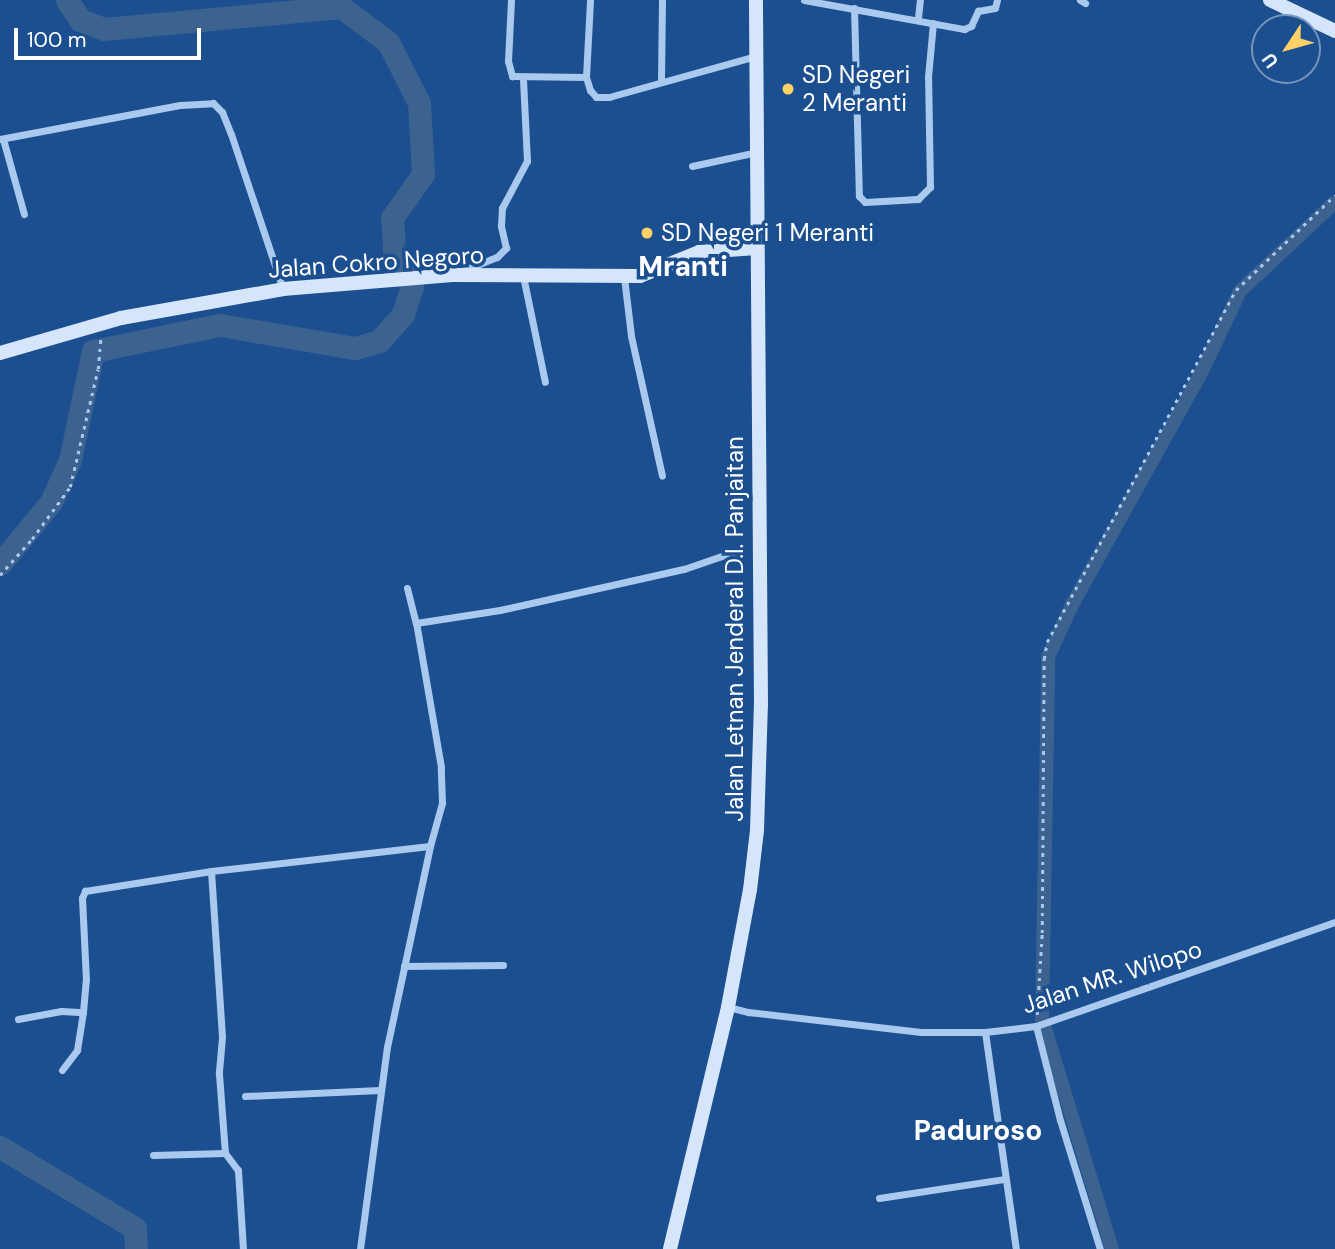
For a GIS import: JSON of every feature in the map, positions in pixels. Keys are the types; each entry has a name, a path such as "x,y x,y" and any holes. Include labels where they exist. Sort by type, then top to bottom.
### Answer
{"street":[{"path":"511,0 509,69 512,76 586,77"},
{"path":"590,0 586,77 590,90 596,97 609,97 757,56"},
{"path":"660,82 662,0"},
{"name":"Jalan Letnan Jenderal D.I. Panjaitan","path":"670,1249 728,1007 750,890 761,751 756,0"},
{"path":"804,0 835,2 854,8 967,28 973,24 977,12 993,10 997,0"},
{"path":"918,18 920,0"},
{"path":"1270,0 1335,32"},
{"path":"854,8 859,190 865,202 918,199 930,187 928,77 933,23"},
{"path":"452,275 497,257 506,248 501,226 502,208 527,161 523,78"},
{"path":"24,214 1,139 180,105 213,103 222,113 231,134 283,289"},
{"path":"692,166 757,152"},
{"name":"Jalan Cokro Negoro","path":"0,353 121,318 283,289 452,275 624,277 655,272 712,249 757,248"},
{"path":"523,275 545,382"},
{"path":"624,277 631,336 662,476"},
{"path":"416,623 500,610 671,572 742,549"},
{"path":"360,1249 380,1090 404,966 442,803 443,785 416,623 407,588"},
{"path":"62,1070 77,1050 83,1012 86,980 82,898 85,891 211,871 430,846"},
{"path":"211,871 226,1153 238,1170 243,1249"},
{"name":"Jalan MR. Wilopo","path":"728,1007 856,1026 935,1033 985,1032 1038,1026 1335,922"},
{"path":"404,966 503,965"},
{"path":"18,1019 61,1011 83,1012"},
{"path":"1038,1026 1060,1120 1100,1249"},
{"path":"985,1032 1016,1249"},
{"path":"245,1096 380,1090"},
{"path":"153,1155 226,1153"},
{"path":"879,1198 1004,1179"}],"path":[{"path":"1038,1026 1042,933 1044,659 1047,642 1236,290 1335,195"},
{"path":"0,575 32,539 70,486 100,345"}],"waterway":[{"path":"0,564 51,502 70,460 93,351 220,325 355,348 379,341 403,314 412,287 394,251 392,218 423,174 419,103 388,42 341,7 104,29 80,20 67,0"},
{"path":"1112,1249 1042,1018 1048,657 1073,603 1203,369 1240,291 1335,202"},
{"path":"0,1147 135,1228 136,1249"}],"place":[{"name":"SD Negeri 2 Meranti","path":"788,89"},
{"name":"SD Negeri 1 Meranti","path":"647,233"}],"district":[{"name":"Mranti","path":"683,267"},
{"name":"Paduroso","path":"978,1131"}]}
